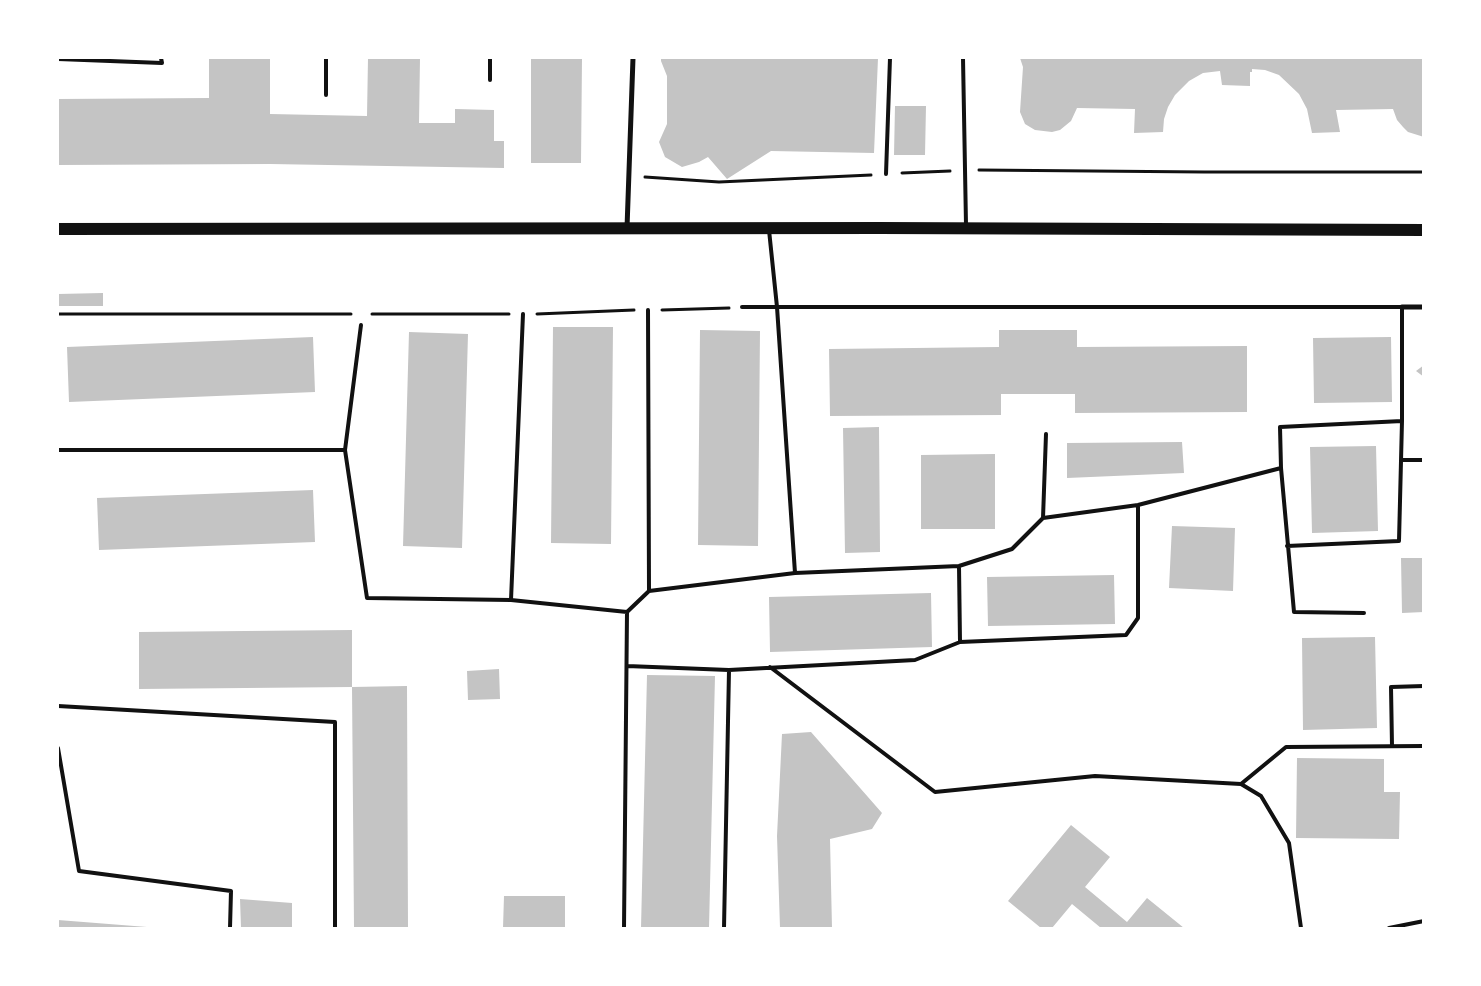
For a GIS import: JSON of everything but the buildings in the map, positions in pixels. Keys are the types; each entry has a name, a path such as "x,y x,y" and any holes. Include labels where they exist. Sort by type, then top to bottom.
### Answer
{"main road":[{"path":"58,229 966,228 1424,230"}],"street":[{"path":"627,229 633,58"},
{"path":"1402,307 1424,307"}],"lane":[{"path":"58,59 162,63 161,58"},
{"path":"326,58 326,95"},
{"path":"490,58 490,80"},
{"path":"886,174 890,58"},
{"path":"963,58 966,228"},
{"path":"768,229 777,307 795,573"},
{"path":"742,307 1402,307 1399,541 1288,546"},
{"path":"648,310 649,591"},
{"path":"511,600 523,314"},
{"path":"361,325 345,450 367,598 511,600 628,612"},
{"path":"1364,613 1294,612 1281,468 1280,427 1402,421"},
{"path":"1043,518 1046,434"},
{"path":"58,450 345,450"},
{"path":"1401,460 1424,460"},
{"path":"624,928 628,612 649,591 795,573 959,566 1012,549 1043,518 1138,505 1281,468"},
{"path":"627,666 728,670 915,660 960,642 1126,635 1138,618 1138,505"},
{"path":"959,566 960,642"},
{"path":"770,667 935,792 1096,776 1241,784 1261,796 1289,843 1301,928"},
{"path":"724,928 728,670"},
{"path":"1392,746 1391,687 1424,686"},
{"path":"58,706 335,722 335,928"},
{"path":"1241,784 1286,747 1424,746"},
{"path":"58,748 79,871 231,891 230,928"},
{"path":"1389,928 1424,922"}],"path":[{"path":"629,176 719,182 966,170 1424,172"},
{"path":"364,314 523,314 742,307"},
{"path":"58,314 354,314"}]}
